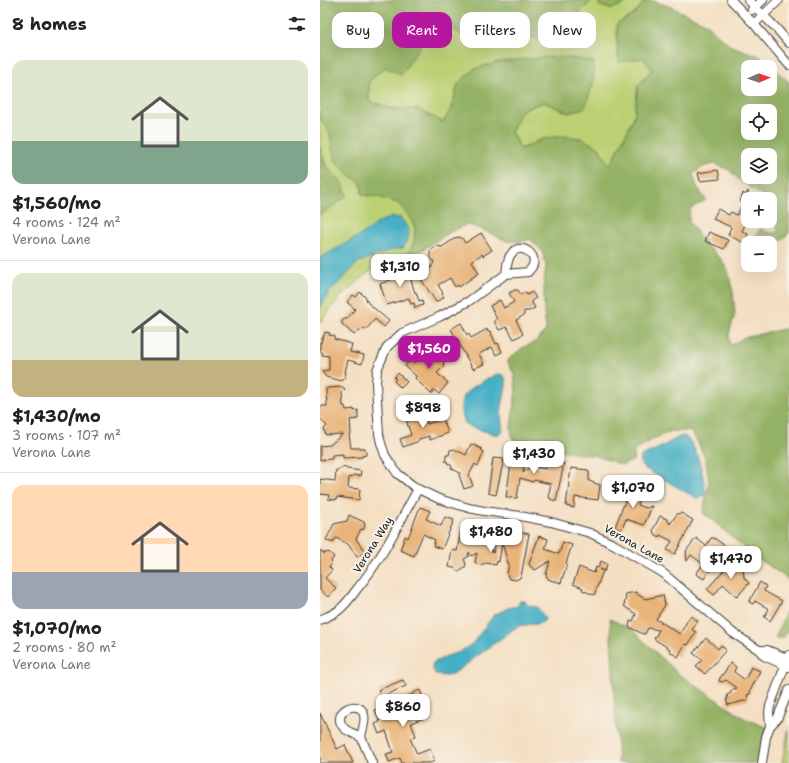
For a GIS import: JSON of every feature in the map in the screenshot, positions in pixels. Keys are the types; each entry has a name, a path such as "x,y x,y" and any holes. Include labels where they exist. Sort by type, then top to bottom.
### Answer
{"street":[{"path":"731,0 789,65"},
{"path":"748,0 789,43"},
{"path":"746,16 763,0"},
{"path":"754,24 779,0"},
{"name":"Verona Lane","path":"506,274 469,301 439,317 402,333 387,347 377,370 377,415 381,443 385,455 398,473 418,489 439,499 468,508 551,522 590,533 610,542 663,573 733,633 759,650 764,656 788,661"},
{"name":"Verona Way","path":"320,620 340,609 354,594 373,569 418,489"},
{"path":"762,763 766,737 770,726 770,706 788,661"},
{"path":"770,726 777,719 789,690"},
{"path":"361,737 372,763"}],"green space":[{"path":"320,0 592,0 581,12 538,12 538,39 530,37 530,12 460,12 460,33 452,27 452,12 392,12 392,48 419,48 401,75 385,67 369,81 369,101 392,109 417,109 443,122 452,108 458,84 474,69 498,62 548,57 573,58 594,62 593,84 585,107 569,113 544,102 522,110 511,132 521,149 543,139 561,136 581,138 599,148 610,166 634,117 638,86 652,69 643,58 619,62 617,24 633,15 646,0 671,7 705,23 729,45 759,56 764,60 741,60 741,96 777,96 777,72 789,82 789,233 778,243 777,236 756,236 760,229 769,233 779,232 777,228 777,192 757,192 745,184 777,184 777,148 741,148 741,181 729,170 715,164 703,167 693,174 697,187 706,200 690,209 689,222 708,247 720,258 728,270 733,292 735,314 729,334 730,346 743,338 789,328 789,582 787,578 751,554 703,513 709,481 705,457 690,431 671,431 649,441 634,451 633,461 622,465 597,456 522,445 512,438 511,427 516,390 514,374 507,361 522,348 535,342 546,330 544,313 544,283 546,266 542,251 530,239 519,242 507,241 467,224 452,231 419,252 408,254 414,242 415,228 410,217 398,203 378,197 362,195 361,183 347,173 336,161 332,149 330,134 320,118"},
{"path":"592,0 598,0 600,6 626,3 625,0 646,0 633,15 617,24 652,69 638,86 634,117 610,167 599,148 543,139 521,149 511,132 522,110 544,102 569,113 585,107 458,84 452,108 443,122 417,110 392,109 369,101 369,81 385,67 415,54 419,48 452,48 452,27 460,33 460,48 530,48 530,37 538,39 538,48 596,48 596,12 581,12"},
{"path":"598,0 625,0 626,3 612,9 600,6"},
{"path":"320,99 423,210 422,244 369,272 340,297 320,323"},
{"path":"320,145 326,166 342,182 347,196 320,215"},
{"path":"789,605 789,630 783,638 775,638"},
{"path":"610,619 631,629 680,675 744,718 770,729 762,763 618,763"},
{"path":"789,727 789,763 782,763"}],"water":[{"path":"392,217 401,218 408,230 409,236 403,248 392,250 359,262 328,294 320,308 320,258 357,237 381,221"},
{"path":"497,374 503,375 506,379 506,386 501,415 503,431 497,435 468,426 461,414 461,409 462,401 467,392"},
{"path":"684,436 690,441 694,448 703,475 705,495 698,499 644,468 640,459 641,456 679,437"},
{"path":"520,601 525,601 527,605 537,607 545,618 544,621 537,624 522,625 517,627 456,672 447,676 436,675 432,668 433,663 447,656 460,652 472,644 494,615 508,608 518,606"}],"building":[{"path":"718,170 720,179 700,181 698,173"},
{"path":"741,207 741,228 744,228 742,231 748,234 747,236 741,236 741,242 728,235 731,227 713,219 718,209 729,215 731,212 737,215"},
{"path":"709,232 728,240 724,249 705,241"},
{"path":"481,233 492,250 483,256 482,254 472,261 479,273 459,287 458,285 455,287 450,278 438,285 444,297 436,302 417,273 418,267 423,266 428,274 434,262 430,256 430,251 437,246 442,247 457,237 462,238 465,243"},
{"path":"406,264 415,293 416,292 419,301 422,300 423,305 415,308 414,303 411,304 409,298 387,305 380,284 393,279 391,271"},
{"path":"518,290 521,295 526,292 527,295 532,292 536,298 531,301 535,308 529,311 524,311 524,315 516,320 523,334 514,339 507,327 499,330 494,321 497,319 490,306 500,300 504,308 514,302 509,293"},
{"path":"360,292 367,299 366,300 368,303 389,321 384,327 375,319 366,330 364,328 361,331 359,330 354,335 342,324 342,321 347,319 355,309 347,302 353,295 356,297"},
{"path":"461,323 467,335 469,334 471,338 487,329 488,332 490,331 496,344 498,343 502,352 496,355 492,347 479,354 484,364 473,369 451,329"},
{"path":"325,332 330,333 329,335 335,336 334,339 352,344 350,352 364,355 362,364 348,360 344,380 342,379 342,381 326,377 322,372 329,370 329,356 322,355 323,353 320,352 320,342 321,343"},
{"path":"435,346 439,350 444,350 444,366 437,373 448,383 439,394 434,390 431,394 415,378 416,376 405,366 410,360 415,363 423,354 424,355"},
{"path":"398,373 407,382 401,388 394,381 396,379 394,378"},
{"path":"341,387 345,390 342,393 343,406 345,406 346,410 358,410 358,419 350,420 351,434 349,434 351,448 365,448 366,455 362,457 343,458 343,454 332,455 332,459 320,460 320,446 330,445 343,434 326,435 324,429 327,426 320,419 320,406 327,406 326,389"},
{"path":"423,411 426,413 427,424 443,419 448,433 430,440 429,436 419,439 419,441 403,447 400,439 411,435 407,423 408,421 404,417 405,414 408,413 412,415"},
{"path":"471,444 482,449 481,450 484,452 478,466 475,464 469,475 473,486 464,489 459,475 460,473 451,468 452,466 445,461 446,455 449,455 450,450 454,449 466,455"},
{"path":"513,451 526,452 523,473 534,464 536,467 546,469 548,460 550,459 564,463 556,501 548,497 551,484 534,480 533,482 520,478 517,498 506,497"},
{"path":"493,458 504,459 496,495 488,493"},
{"path":"342,467 361,471 360,476 353,475 352,478 349,477 348,488 360,489 359,500 337,497 336,500 328,499 329,495 320,494 320,479 335,481 336,470 339,470"},
{"path":"571,468 588,470 589,481 600,485 598,500 575,497 574,508 566,506"},
{"path":"631,486 643,491 638,505 646,508 652,506 644,525 626,519 622,529 621,528 620,530 615,527"},
{"path":"420,507 430,511 426,519 441,526 445,517 454,520 442,549 433,546 435,540 423,534 414,556 400,550 405,536 408,538"},
{"path":"681,513 693,520 675,554 667,550 672,541 660,535 659,537 654,534 653,530 660,516 667,519 670,524 677,514"},
{"path":"349,515 364,522 365,526 363,530 361,529 356,539 365,552 357,557 348,544 336,538 333,543 326,540 334,524 347,521"},
{"path":"462,526 470,528 467,545 483,536 493,553 496,539 517,543 519,532 529,534 521,577 516,580 509,579 507,574 509,564 502,542 499,562 497,561 496,565 486,563 480,565 477,564 475,562 477,553 471,556 469,552 468,557 464,559 466,564 465,567 459,571 449,567 452,550 457,551"},
{"path":"539,536 548,539 545,549 559,554 563,542 572,545 561,583 548,579 546,575 550,561 535,570 529,564"},
{"path":"696,538 706,546 711,538 714,538 727,547 722,554 724,556 721,560 719,559 715,565 714,564 704,579 696,574 703,564 691,555 687,561 686,551"},
{"path":"320,550 325,554 326,552 329,552 334,557 331,561 333,563 329,567 332,570 325,578 336,588 328,597 320,590"},
{"path":"734,559 743,567 744,578 749,583 737,597 723,584 714,595 707,589"},
{"path":"601,561 607,564 605,571 600,569 603,571 594,595 573,584 579,567 594,573 596,567 598,568"},
{"path":"760,582 766,586 764,591 782,601 770,621 764,617 769,609 755,601 753,604 749,602"},
{"path":"636,592 645,599 663,595 665,605 656,619 680,634 690,616 698,621 692,630 696,632 688,645 685,644 678,657 669,651 670,649 654,639 659,630 648,628 645,634 643,634 629,627 630,621 633,621 636,614 625,607 625,594"},
{"path":"706,638 718,649 721,645 726,650 705,674 696,666 702,660 693,653"},
{"path":"731,663 736,667 734,672 745,680 751,667 760,671 750,694 747,695 748,700 728,705 726,699 728,699 727,695 731,693 731,690 737,688 726,680 722,682 719,681"},
{"path":"403,680 406,686 381,697 378,690"},
{"path":"420,690 423,698 421,699 426,711 424,712 426,717 411,723 416,736 410,738 417,754 430,749 435,761 430,763 402,763 400,758 389,762 386,754 393,752 386,731 379,734 375,724 380,722 375,710"},
{"path":"320,713 337,749 345,745 353,763 320,763"}]}
